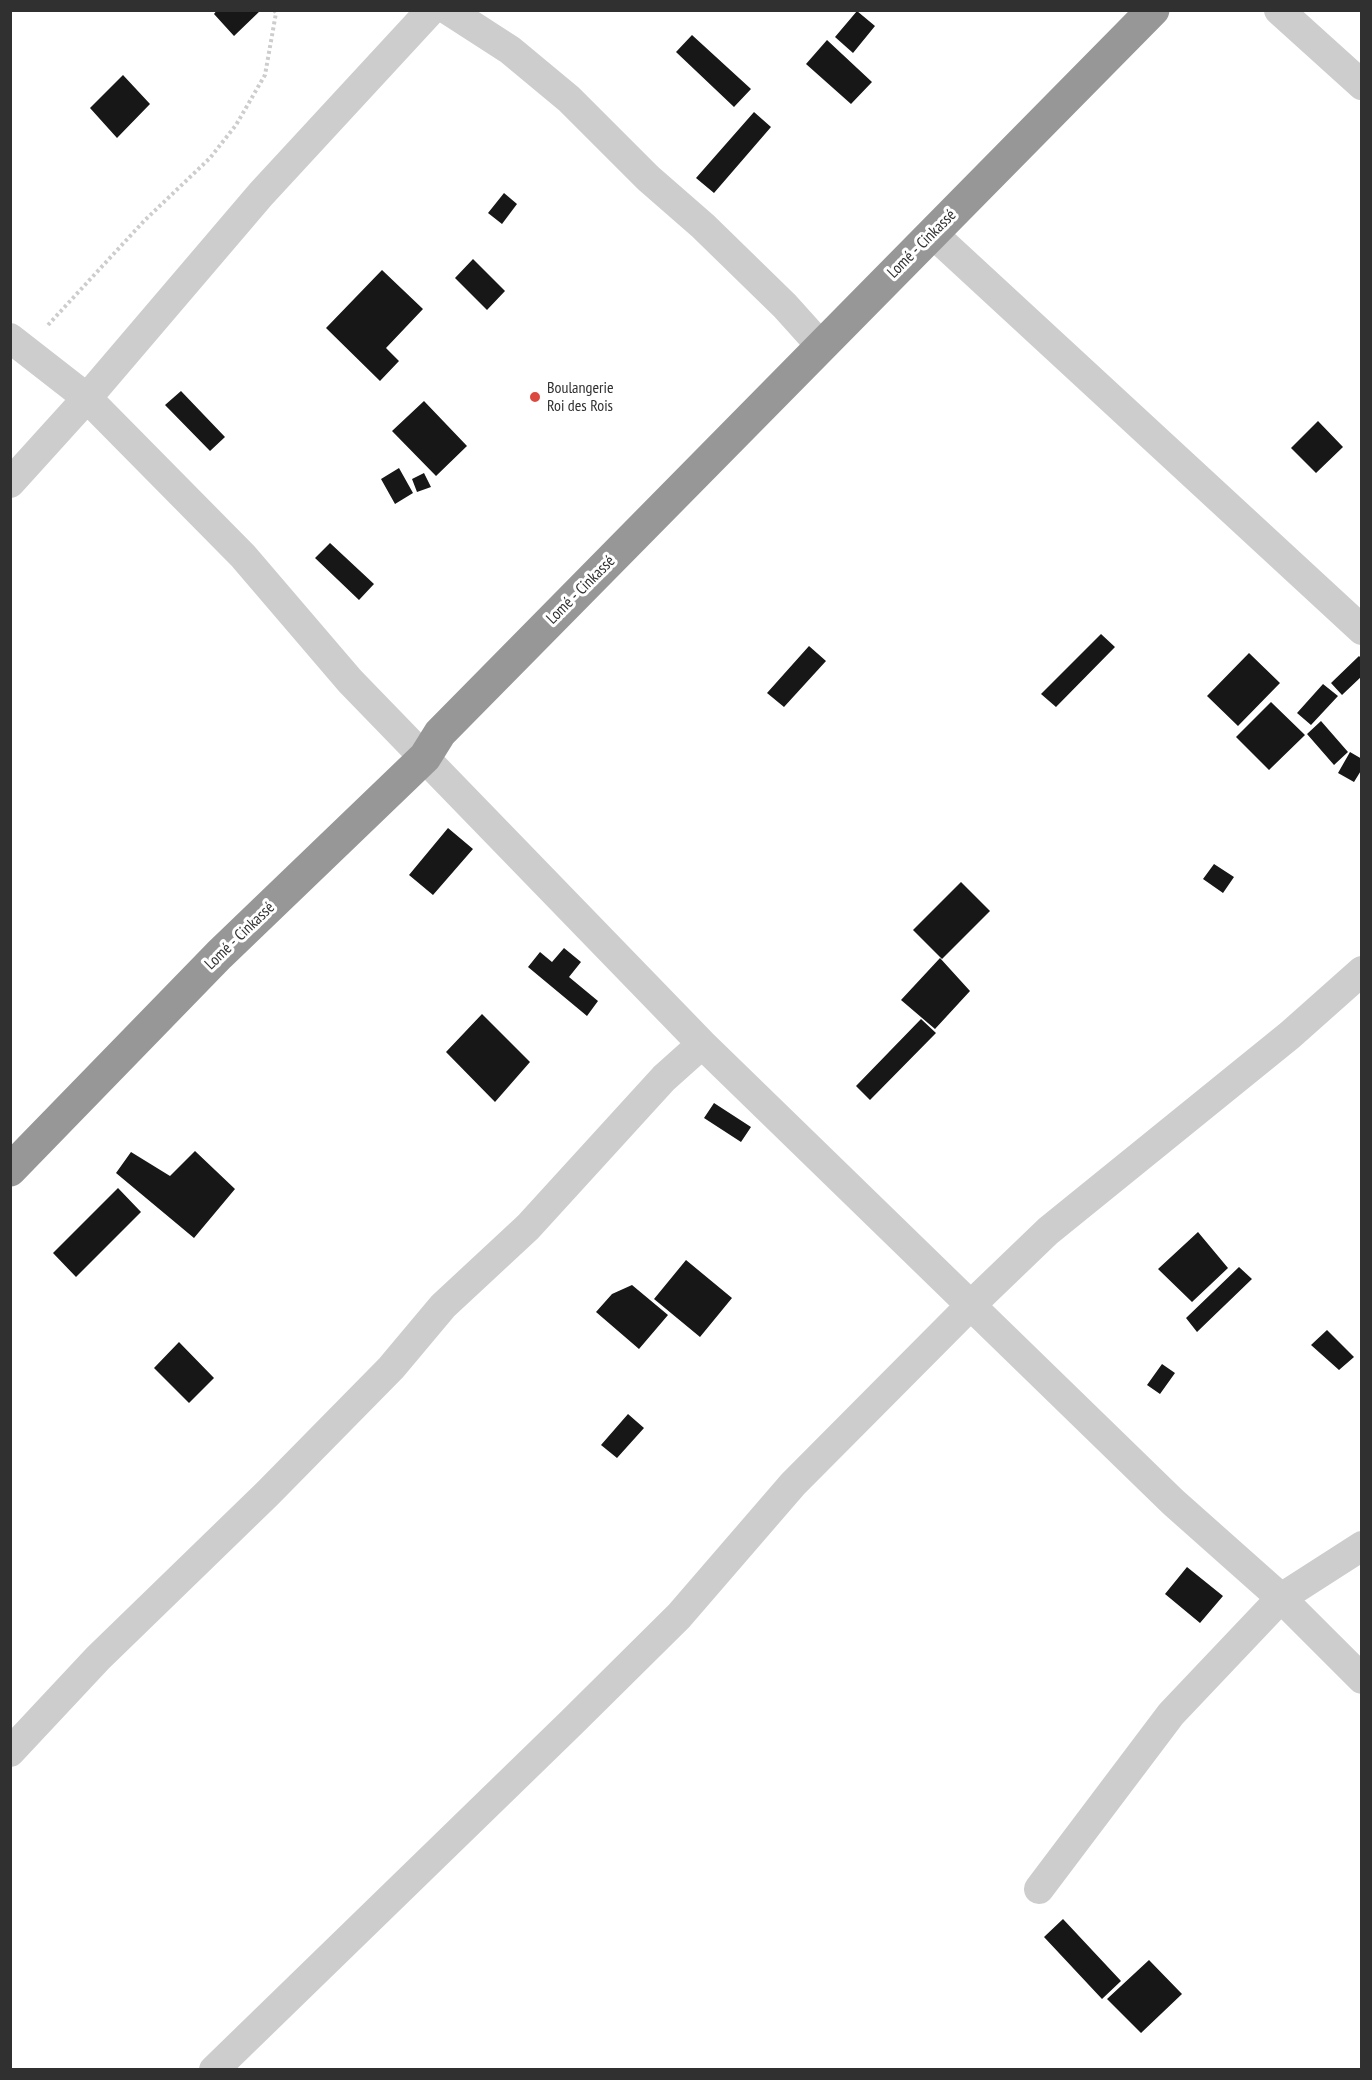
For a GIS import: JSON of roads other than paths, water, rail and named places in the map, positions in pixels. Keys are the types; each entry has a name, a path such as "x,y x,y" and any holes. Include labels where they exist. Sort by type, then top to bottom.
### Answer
{"highway":[{"name":"Lomé - Cinkassé","path":"10,1170 219,956 425,757 440,733 1153,10"}],"street":[{"path":"10,483 87,398 261,194 431,10"},
{"path":"448,10 510,50 569,99 648,178 703,226 785,306 821,346"},
{"path":"1279,10 1362,85"},
{"path":"932,233 1362,630"},
{"path":"18,344 87,398 243,556 350,681 702,1044 1173,1502 1281,1598 1362,1679"},
{"path":"214,2070 671,1624 793,1484 1048,1231 1290,1035 1362,971"},
{"path":"10,1752 98,1658 391,1368 443,1306 528,1227 664,1078 702,1044"},
{"path":"1039,1889 1171,1714 1281,1598 1362,1546"}],"place":[{"name":"Boulangerie Roi des Rois","path":"535,397"}]}
